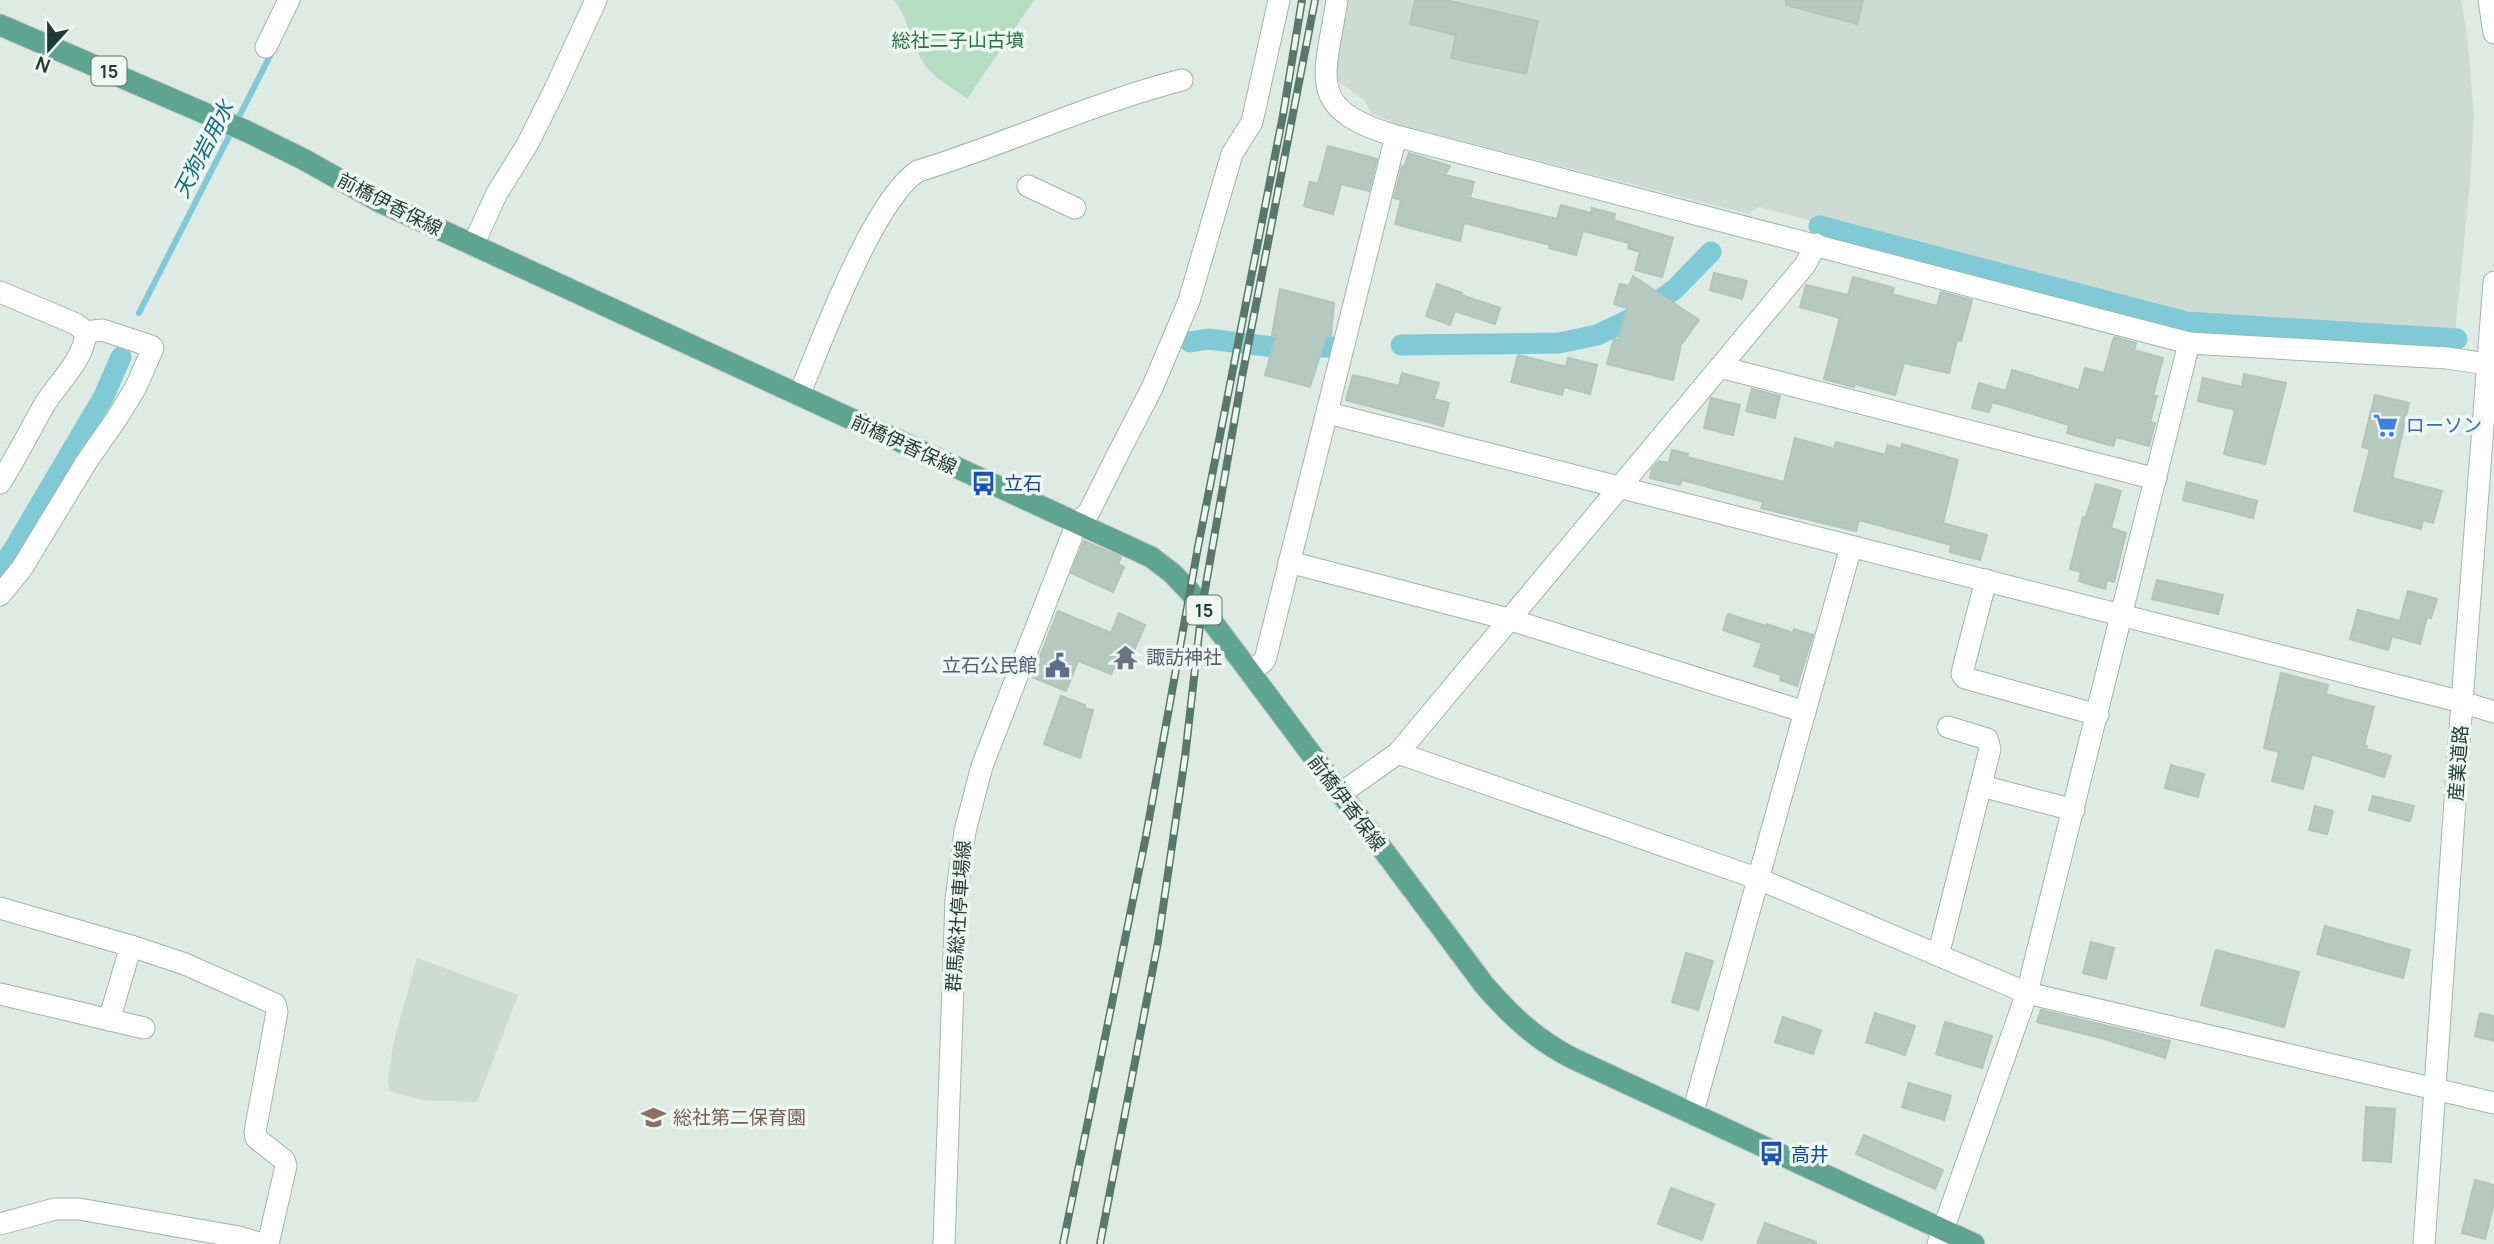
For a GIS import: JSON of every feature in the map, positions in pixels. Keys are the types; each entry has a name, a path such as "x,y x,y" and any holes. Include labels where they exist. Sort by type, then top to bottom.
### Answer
{"main road":[{"name":"前橋伊香保線","path":"0,25 246,131 380,202 1151,557 1190,592 1485,986 1522,1026 1555,1049 1693,1112 1941,1237 1974,1244"}],"street":[{"path":"266,47 289,0"},
{"path":"473,245 497,193 527,145 596,0"},
{"name":"群馬総社停車場線","path":"944,1244 956,909 965,831 974,791 989,745 1077,523 1088,512 1152,388 1189,300 1232,154 1252,122 1279,0"},
{"path":"1337,0 1326,74 1327,92 1338,108 1347,115 1368,127 1396,136 2189,343 2447,358 2491,364"},
{"path":"2489,0 2494,33"},
{"path":"799,396 852,271 881,216 897,190 909,177 918,171 992,147 1088,109 1182,80"},
{"path":"1250,673 1265,660 1396,136"},
{"path":"1028,186 1074,208"},
{"path":"1340,794 1398,753 1805,265 1816,244"},
{"name":"産業道路","path":"2424,1244 2462,702 2491,364 2494,282"},
{"path":"0,292 76,324 86,332 102,330 152,347 136,387 22,568 0,596"},
{"path":"0,483 42,409 78,357 86,332"},
{"path":"1941,1237 2028,993 2189,343"},
{"path":"1720,368 2156,479"},
{"path":"1328,413 2123,614 2494,712"},
{"path":"1693,1112 1852,547"},
{"path":"1289,562 1508,619 1805,712"},
{"path":"1986,580 1962,674 1965,678 2098,715"},
{"path":"1936,954 1941,944 1990,749 1987,739 1948,727"},
{"path":"1398,753 1759,879 2028,993 2494,1103"},
{"path":"1981,786 2074,810"},
{"path":"0,908 185,964 275,1004 277,1012 255,1132 256,1138 284,1160 286,1167 268,1244"},
{"path":"109,1020 131,946"},
{"path":"0,994 144,1028"},
{"path":"3,1244 0,1224 55,1209 79,1209 219,1239 262,1244"}],"shaded area":[{"path":"1347,0 2461,0 2474,115 2455,334 2192,320 1759,207 1748,214 1396,124 1371,113 1365,101 1334,79"},
{"path":"417,958 518,995 477,1102 423,1100 389,1091 393,1045"}],"green space":[{"name":"総社二子山古墳","path":"894,0 1034,0 967,99 942,81 922,61 904,16"}],"building":[{"path":"1415,0 1446,0 1538,21 1526,74 1451,58 1456,35 1410,24"},
{"path":"1786,0 1863,0 1857,24 1786,5"},
{"path":"1328,146 1377,159 1369,191 1341,184 1333,214 1304,206 1310,182 1318,184"},
{"path":"1409,153 1450,166 1445,175 1474,182 1470,198 1557,219 1561,205 1591,213 1592,208 1615,214 1614,220 1673,238 1662,277 1635,270 1640,252 1628,248 1629,243 1583,231 1576,255 1549,248 1550,245 1464,223 1460,241 1395,224 1401,200 1394,198 1402,166 1404,167"},
{"path":"1714,273 1747,281 1742,299 1710,290"},
{"path":"1633,276 1699,320 1681,345 1673,380 1607,364 1614,339 1618,340 1627,308 1614,304 1620,284 1629,286"},
{"path":"1853,277 1894,288 1892,294 1937,306 1941,292 1972,300 1961,341 1957,340 1949,373 1904,363 1895,395 1824,379 1840,318 1800,307 1806,285 1848,295"},
{"path":"1437,284 1500,308 1495,324 1455,311 1450,325 1426,316"},
{"path":"1280,289 1334,303 1331,336 1326,336 1310,387 1265,375 1276,335 1272,335"},
{"path":"2114,337 2136,343 2134,350 2163,358 2153,396 2157,396 2150,422 2155,423 2149,446 2116,437 2113,446 2067,433 2069,425 1992,402 1989,412 1972,408 1979,383 2006,391 2012,370 2079,390 2085,368 2104,373"},
{"path":"1518,355 1566,367 1568,358 1597,365 1590,394 1564,387 1562,395 1511,382"},
{"path":"1402,373 1439,383 1434,399 1449,403 1443,426 1346,400 1353,375 1399,386"},
{"path":"2244,374 2286,383 2265,464 2224,454 2235,410 2198,401 2203,378 2242,387"},
{"path":"1752,389 1780,396 1775,418 1746,411"},
{"path":"2375,395 2409,403 2392,478 2442,491 2433,523 2423,520 2421,529 2354,511 2370,449 2362,447"},
{"path":"1711,398 1740,405 1733,435 1704,428"},
{"path":"1795,438 1834,449 1836,442 1885,455 1888,445 1901,449 1902,444 1958,460 1943,523 1987,535 1980,560 1950,552 1951,545 1859,520 1856,531 1761,508 1763,502 1682,480 1680,485 1650,478 1652,469 1659,461 1669,463 1672,450 1688,454 1687,457 1784,482"},
{"path":"2187,482 2257,501 2253,518 2183,500"},
{"path":"2096,484 2121,491 2111,528 2126,533 2114,582 2107,580 2105,589 2079,581 2081,572 2070,569 2083,517 2086,517"},
{"path":"1084,541 1121,557 1118,564 1124,567 1113,592 1071,573"},
{"path":"2157,580 2223,595 2218,614 2152,599"},
{"path":"2408,591 2437,599 2431,618 2427,617 2420,644 2392,636 2388,650 2350,639 2358,610 2400,621"},
{"path":"1058,611 1111,633 1119,613 1145,625 1129,662 1118,659 1111,674 1078,661 1066,691 1032,677"},
{"path":"1728,614 1793,633 1794,629 1813,635 1797,686 1780,680 1781,675 1754,666 1762,643 1723,630"},
{"path":"2281,673 2328,685 2326,694 2374,707 2364,745 2367,746 2366,749 2391,756 2384,777 2312,754 2303,789 2272,781 2279,752 2264,748"},
{"path":"1061,696 1093,710 1080,758 1044,744"},
{"path":"2171,765 2204,774 2198,797 2165,788"},
{"path":"2373,796 2414,806 2410,821 2369,810"},
{"path":"2315,806 2333,811 2327,834 2309,830"},
{"path":"2325,926 2410,950 2403,978 2317,954"},
{"path":"2091,942 2114,948 2106,979 2083,973"},
{"path":"2216,950 2299,972 2284,1027 2201,1005"},
{"path":"1686,953 1713,961 1698,1010 1672,1002"},
{"path":"2041,1010 2170,1041 2165,1058 2037,1022"},
{"path":"1875,1013 1915,1026 1905,1055 1866,1042"},
{"path":"2480,1013 2494,1016 2494,1041 2475,1036"},
{"path":"1783,1017 1821,1030 1813,1054 1775,1042"},
{"path":"1945,1022 1992,1036 1982,1068 1936,1054"},
{"path":"1909,1083 1951,1096 1944,1120 1902,1107"},
{"path":"2366,1107 2395,1109 2391,1162 2363,1160"},
{"path":"1864,1135 1943,1170 1935,1189 1856,1154"},
{"path":"2475,1180 2494,1185 2494,1203 2485,1239 2462,1233"},
{"path":"1671,1188 1714,1204 1702,1240 1658,1224"},
{"path":"1765,1223 1816,1242 1816,1244 1757,1244"}],"waterway":[{"name":"天狗岩用水","path":"139,313 273,50"},
{"path":"1819,226 2186,322 2457,339"},
{"path":"1401,345 1559,343 1597,335 1637,316 1675,289 1711,252"},
{"path":"1190,342 1208,339 1274,347 1339,347"},
{"path":"0,568 104,396 121,357"}],"railway":[{"path":"1063,1244 1146,836 1198,547 1283,115 1302,0"},
{"path":"1100,1244 1158,942 1185,757 1202,607 1242,377 1315,0"}],"place":[{"name":"ローソン","path":"2386,425"},
{"name":"立石","path":"984,483"},
{"name":"諏訪神社","path":"1126,657"},
{"name":"立石公民館","path":"1057,665"},
{"name":"総社第二保育園","path":"653,1117"},
{"name":"高井","path":"1771,1154"}]}
